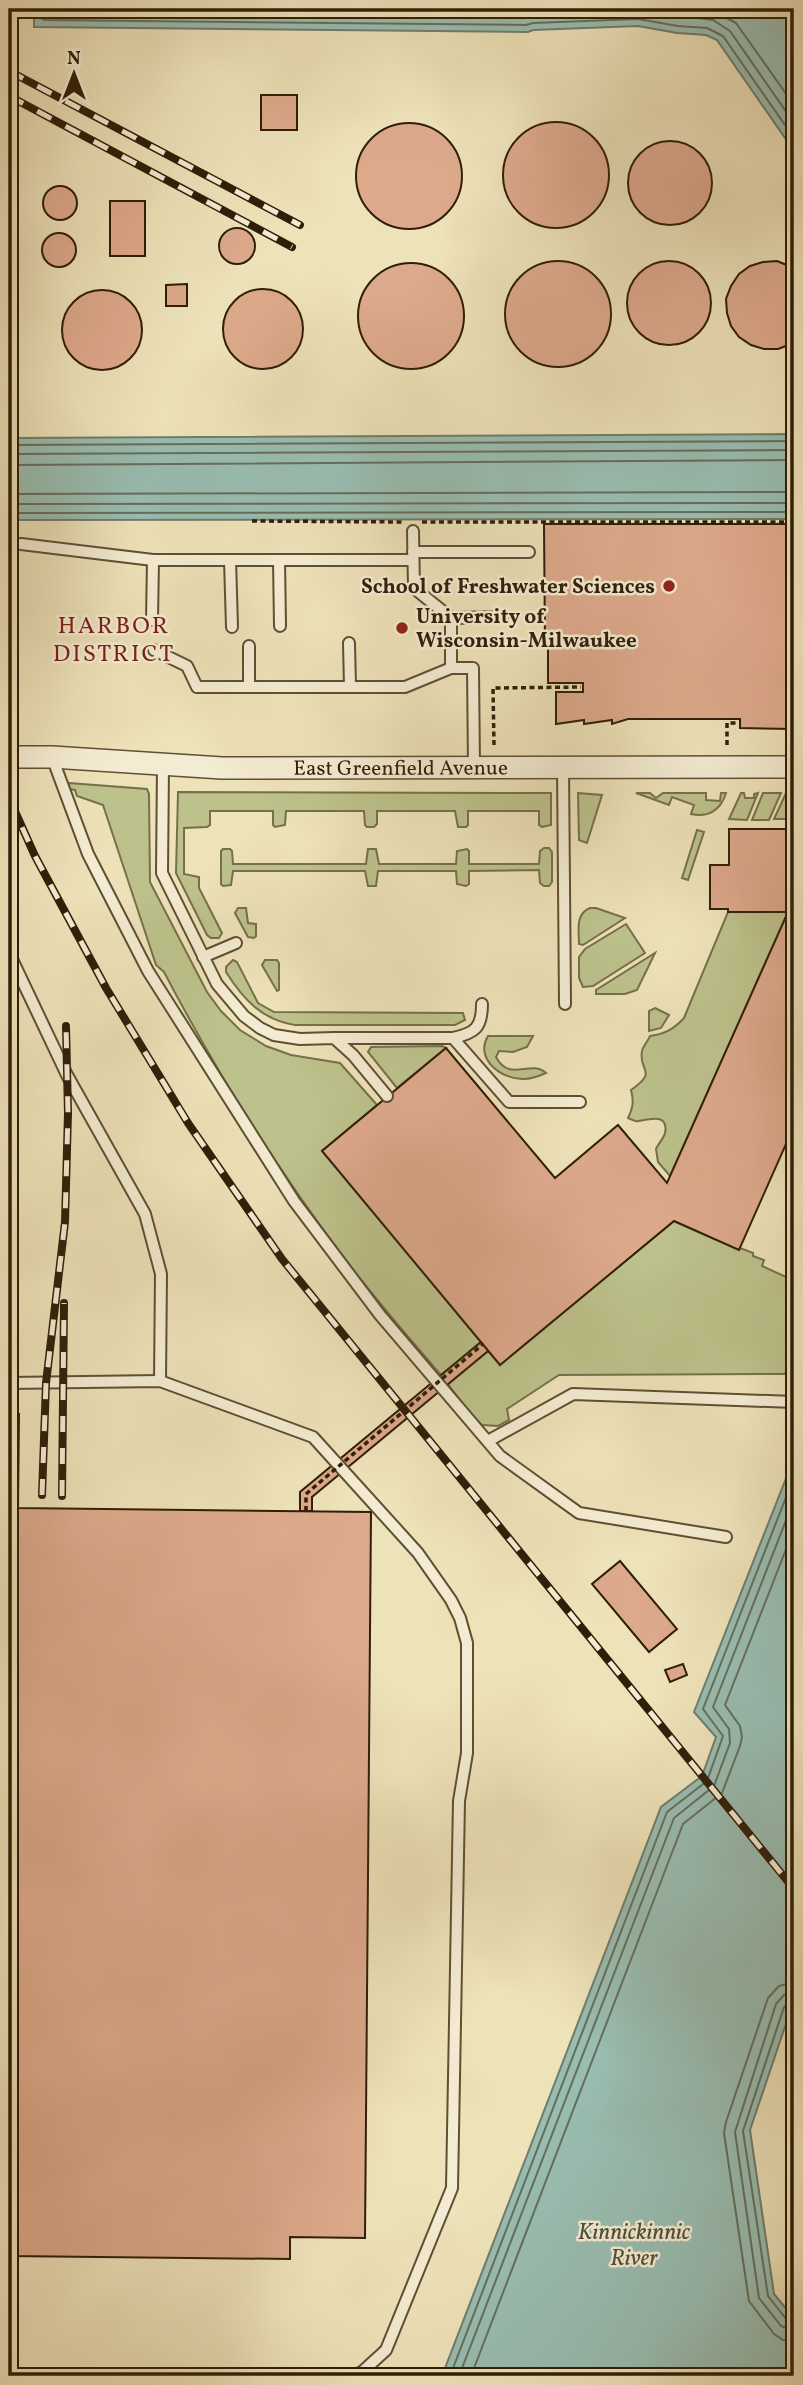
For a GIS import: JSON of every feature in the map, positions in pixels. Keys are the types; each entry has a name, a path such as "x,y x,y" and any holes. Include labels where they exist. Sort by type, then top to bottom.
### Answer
{"street":[{"name":"East Greenfield Avenue","path":"9,757 52,757 222,768 794,767"}],"lane":[{"path":"416,526 414,588 451,618 503,617"},
{"path":"20,544 153,561 529,552"},
{"path":"230,560 232,627"},
{"path":"279,560 280,626"},
{"path":"152,620 153,561"},
{"path":"451,618 451,668"},
{"path":"349,643 350,687"},
{"path":"249,646 249,687"},
{"path":"155,650 187,666 197,687 405,687 451,668 474,668 474,767"},
{"path":"52,757 88,854 148,971 294,1202 380,1315 500,1456 579,1513 726,1537"},
{"path":"163,766 162,873 217,984 231,1003 260,1028 274,1035 300,1039 453,1038 468,1035 476,1028 482,1017 482,1004"},
{"path":"563,767 565,1004"},
{"path":"203,957 236,943"},
{"path":"9,953 67,1074 145,1214 161,1275 160,1381"},
{"path":"334,1038 353,1055 387,1096"},
{"path":"453,1038 509,1102 580,1102"},
{"path":"9,1383 160,1381 313,1437 418,1553 460,1618 467,1643 467,1753 459,1801 452,2188 386,2350 362,2372 352,2376"},
{"path":"488,1441 573,1394 794,1402"}],"path":[{"path":"252,522 405,522"},
{"path":"416,526 794,522"},
{"path":"494,746 494,688 581,687"},
{"path":"727,745 727,723 740,723"},
{"path":"306,1511 306,1494 483,1344"}],"green space":[{"path":"69,783 147,789 150,882 207,992 240,1030 266,1046 291,1055 340,1063 377,1105 322,1151 481,1342 441,1375 352,1268 300,1197 252,1124 206,1049 164,972 156,965 103,805 77,796 75,790 69,789"},
{"path":"178,792 551,793 551,825 539,825 539,811 468,811 468,825 458,827 455,811 377,811 377,824 367,827 364,811 286,811 285,825 275,827 273,811 210,811 210,825 207,827 184,828 184,874 199,877 199,888 222,933 219,938 211,938 176,873"},
{"path":"578,793 602,795 587,843 579,840"},
{"path":"636,793 650,793 656,798 663,793 706,793 706,800 720,801 721,793 726,793 717,808 708,814 697,815 691,814 694,805 672,797 669,805"},
{"path":"741,793 744,793 745,798 754,798 754,794 758,793 747,820 729,819"},
{"path":"763,793 781,793 769,820 752,820"},
{"path":"786,793 794,793 794,812 791,819 774,819"},
{"path":"697,830 704,832 688,880 682,878"},
{"path":"549,848 552,852 552,882 549,886 540,883 539,870 469,871 469,884 466,886 457,884 456,871 378,871 376,886 368,886 365,871 233,871 231,885 221,884 223,849 232,851 233,864 366,864 368,849 376,849 379,864 456,864 457,851 467,849 469,864 539,864 540,851"},
{"path":"238,908 246,908 248,923 256,924 254,938 248,937 235,913"},
{"path":"590,908 625,918 583,945 579,944 579,923 582,914"},
{"path":"728,912 788,912 670,1176 658,1162 656,1149 665,1133 664,1122 657,1119 636,1121 628,1118 632,1104 631,1090 646,1074 642,1051 650,1036 669,1030 684,1018"},
{"path":"626,924 645,953 593,986 583,987 579,978 579,957 585,949"},
{"path":"655,953 637,990 625,994 596,994 596,990"},
{"path":"233,960 237,962 258,1003 274,1012 463,1013 465,1020 455,1025 295,1025 283,1022 254,1007 239,991 226,972 226,967"},
{"path":"265,960 277,960 279,963 277,991 262,965"},
{"path":"655,1008 669,1015 661,1028 649,1031 649,1011"},
{"path":"488,1036 533,1036 527,1047 513,1052 499,1051 496,1057 507,1068 533,1068 546,1073 524,1079 499,1072 487,1060 485,1044"},
{"path":"371,1047 446,1048 397,1088 368,1052"},
{"path":"674,1221 739,1250 740,1248 753,1253 753,1256 764,1260 762,1266 786,1277 789,1272 794,1275 794,1350 785,1374 559,1375 507,1409 509,1420 498,1426 482,1425 471,1415 448,1384 488,1351 501,1364"}],"water":[{"path":"34,9 794,9 794,151 717,40 706,35 638,26 528,32 34,27"},
{"path":"794,434 794,519 9,520 9,438"},
{"name":"Kinnickinnic River","path":"794,1458 794,2000 750,2130 774,2294 794,2318 794,2376 442,2376 661,1807 702,1776 716,1737 694,1712"}],"building":[{"path":"261,95 297,95 297,130 261,130"},
{"path":"556,122 576,126 593,138 605,155 609,175 605,195 593,212 576,224 556,228 536,224 519,212 507,195 503,175 507,155 519,138 536,126"},
{"path":"409,123 429,127 446,139 458,156 462,176 458,196 446,213 429,225 409,229 389,225 372,213 360,196 356,176 360,156 372,139 389,127"},
{"path":"670,141 686,144 700,153 709,167 712,183 709,199 700,213 686,222 670,225 654,222 640,213 631,199 628,183 631,167 640,153 654,144"},
{"path":"60,186 72,191 77,203 72,215 60,220 48,215 43,203 48,191"},
{"path":"110,201 145,201 145,256 110,256"},
{"path":"237,228 249,234 255,246 249,258 237,264 225,258 219,246 225,234"},
{"path":"59,233 71,238 76,250 71,262 59,267 47,262 42,250 47,238"},
{"path":"558,261 578,265 595,277 607,294 611,314 607,334 595,351 578,363 558,367 538,363 521,351 509,334 505,314 509,294 521,277 538,265"},
{"path":"661,261 677,261 693,268 704,279 711,295 708,319 699,333 677,345 661,345 645,338 634,327 627,311 627,295 634,279 645,268"},
{"path":"777,261 794,268 794,343 778,349 764,349 739,337 731,326 726,299 739,274 750,266"},
{"path":"411,263 431,267 448,279 460,296 464,316 460,336 448,353 431,365 411,369 391,365 374,353 362,336 358,316 362,296 374,279 391,267"},
{"path":"187,284 187,306 166,306 166,285"},
{"path":"263,289 278,292 291,301 300,314 303,329 300,344 291,357 278,366 263,369 248,366 235,357 226,344 223,329 226,314 235,301 248,292"},
{"path":"94,290 110,290 131,301 142,322 142,338 131,359 110,370 94,370 80,364 68,352 62,338 62,322 68,308 80,296"},
{"name":"School of Freshwater Sciences","path":"544,524 794,524 794,729 740,728 740,719 628,719 612,724 612,720 584,724 584,720 556,724 556,692 583,692 583,683 548,683"},
{"path":"729,829 794,829 794,1126 739,1250 674,1221 500,1365 322,1151 446,1048 555,1178 618,1125 667,1183 788,912 728,912 728,909 710,909 710,865 729,865"},
{"path":"481,1342 488,1351 312,1497 312,1511 300,1511 300,1492"},
{"path":"9,1414 19,1414 18,1508 371,1512 365,2238 290,2237 290,2259 9,2256"},
{"path":"620,1561 677,1629 649,1652 592,1584"},
{"path":"683,1664 687,1675 670,1682 665,1670"}],"railway":[{"path":"9,71 300,225"},
{"path":"9,96 292,247"},
{"path":"9,798 35,856 106,988 188,1123 282,1259 794,1889"},
{"path":"42,1495 46,1383 65,1222 68,1113 66,1026"},
{"path":"62,1496 64,1303"}],"place":[{"name":"School of Freshwater Sciences","path":"669,586"},
{"name":"University of Wisconsin-Milwaukee","path":"402,628"}],"district":[{"name":"HARBOR DISTRICT","path":"114,639"}]}
